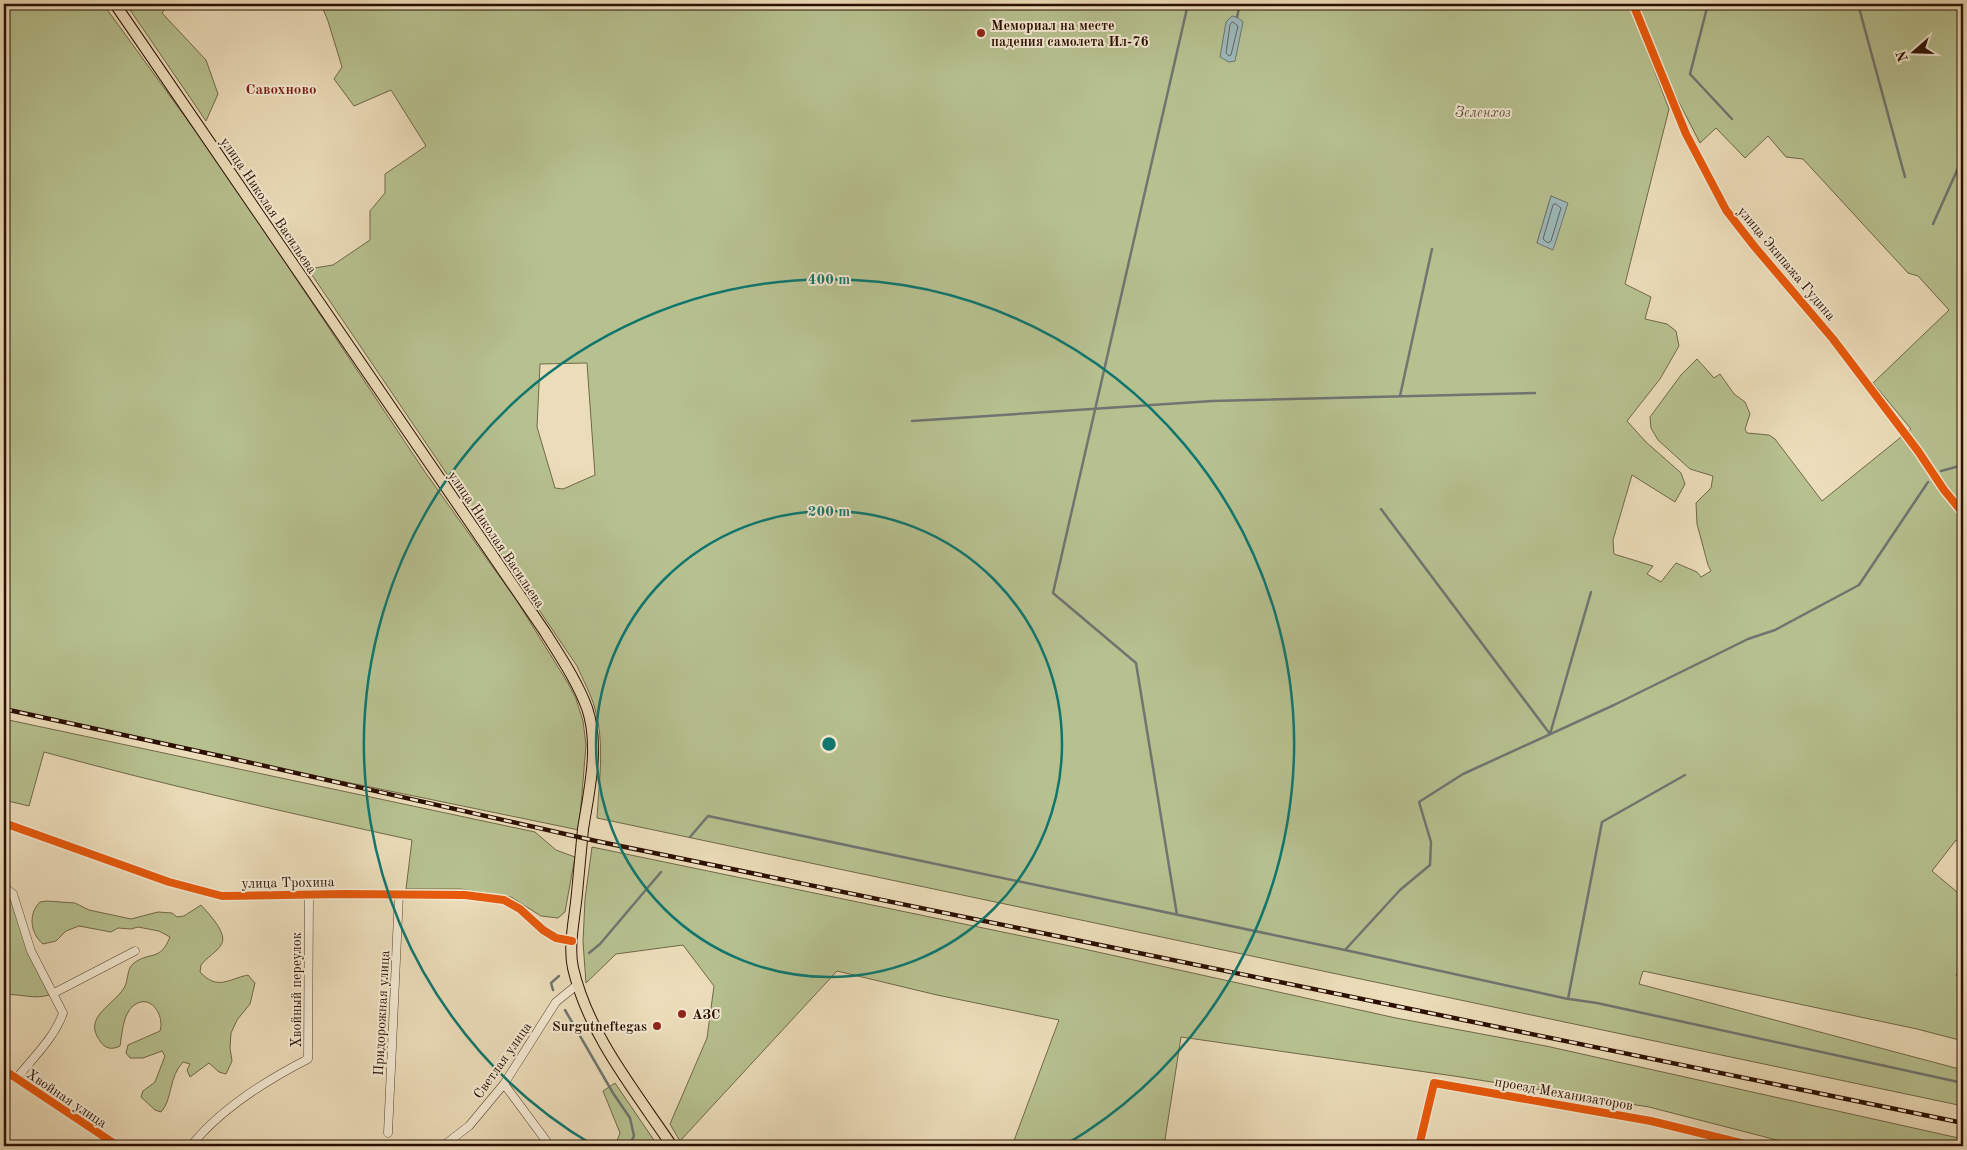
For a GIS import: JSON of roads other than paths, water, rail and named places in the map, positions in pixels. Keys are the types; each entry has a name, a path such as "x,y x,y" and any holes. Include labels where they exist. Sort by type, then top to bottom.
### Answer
{"main road":[{"name":"улица Николая Васильева","path":"115,4 545,632 568,670 587,709 591,727 592,762 582,837 572,941 573,966 588,1014 601,1038 672,1146"}],"street":[{"name":"улица Экипажа Гудина","path":"1633,4 1686,134 1726,210 1754,246 1834,338 1918,451 1944,490 1963,513"},
{"name":"улица Трохина","path":"4,823 169,882 206,893 222,896 456,894 504,900 520,909 543,930 556,938 572,941"},
{"path":"4,887 13,894 31,950 63,1013 60,1020 16,1079"},
{"name":"Придорожная улица","path":"388,1133 399,894"},
{"name":"Хвойный переулок","path":"191,1146 203,1131 258,1087 308,1059 308,895"},
{"path":"54,994 135,951"},
{"name":"Светлая улица","path":"443,1146 469,1126 504,1084 556,1002 578,984"},
{"name":"Хвойная улица","path":"4,1070 118,1146"},
{"name":"проезд Механизаторов","path":"1419,1146 1434,1083 1651,1121 1753,1146"},
{"path":"504,1084 550,1146"},
{"path":"4,1142 13,1146"}],"water":[{"path":"1232,16 1237,17 1243,22 1235,61 1229,62 1220,57 1226,22"},
{"path":"1551,196 1568,203 1553,250 1537,243"}],"waterway":[{"path":"1177,915 1136,663 1053,593 1188,4"},
{"path":"1237,17 1240,4"},
{"path":"1708,4 1690,74 1732,119"},
{"path":"1858,4 1905,177"},
{"path":"1933,224 1963,157"},
{"path":"1400,396 1432,249"},
{"path":"912,421 1212,401 1535,393"},
{"path":"1941,471 1963,465"},
{"path":"690,837 708,816 1345,950 1400,890 1430,865 1431,842 1419,802 1463,774 1614,705 1748,639 1775,630 1859,585 1928,482"},
{"path":"1381,509 1550,734"},
{"path":"1550,734 1591,592"},
{"path":"1345,950 1568,999 1602,822 1685,775"},
{"path":"589,953 600,944 661,872"},
{"path":"553,990 551,983 559,976"},
{"path":"1569,999 1597,1003 1963,1083"},
{"path":"565,1010 613,1093 630,1118 634,1136 629,1146"}],"railway":[{"path":"4,709 596,841 1963,1123"}],"place":[{"name":"Мемориал на месте падения самолета Ил-76","path":"981,33"},
{"name":"АЗС","path":"682,1014"},
{"name":"Surgutneftegas","path":"657,1026"}],"district":[{"name":"Савохново","path":"281,89"}],"park label":[{"name":"Зеленхоз","path":"1483,112"}]}
